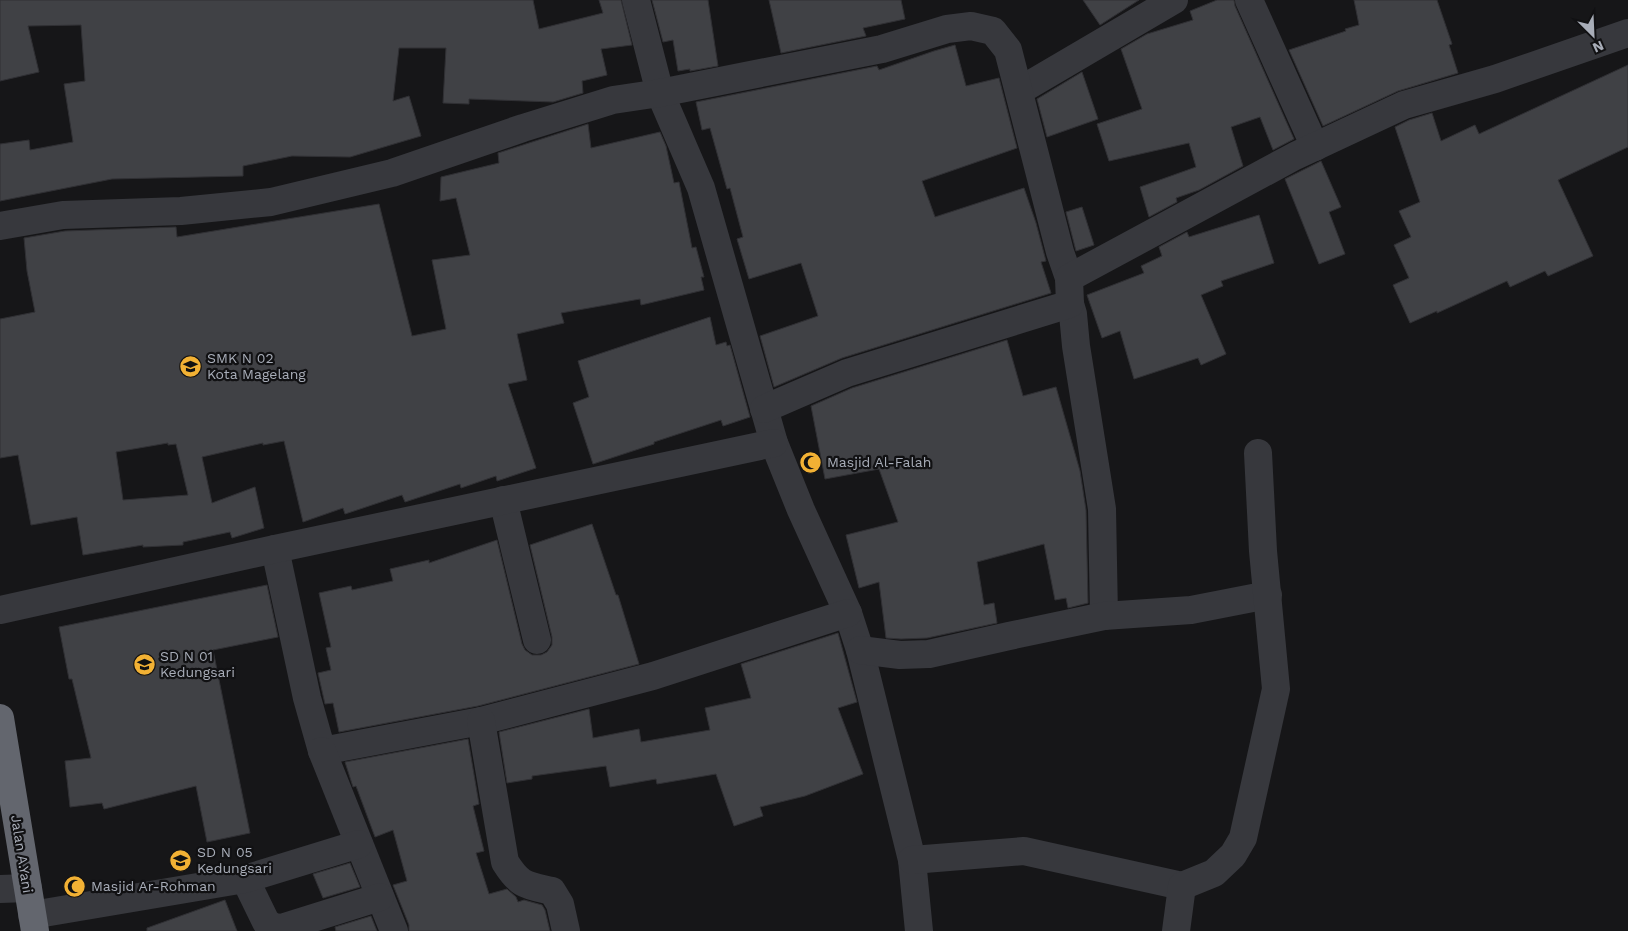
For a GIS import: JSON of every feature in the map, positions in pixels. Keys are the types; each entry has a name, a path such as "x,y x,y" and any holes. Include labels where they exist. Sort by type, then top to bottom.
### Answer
{"highway":[{"name":"Jalan A.Yani","path":"0,718 34,923"}],"street":[{"path":"636,0 660,93 701,188 774,443 801,510 848,614 860,650 912,860 918,931"},
{"path":"1019,91 1174,0"},
{"path":"1249,0 1315,147"},
{"path":"0,226 63,215 180,211 271,202 392,173 523,128 613,100 660,93 882,49 947,29 971,26 993,31 1008,50 1069,291 1102,509 1104,616"},
{"path":"764,410 847,373 1069,291 1295,156 1404,105 1495,79 1628,33"},
{"path":"0,610 774,443"},
{"path":"912,860 1024,851 1182,886 1214,873 1233,855 1243,838 1276,689 1263,551 1258,453"},
{"path":"503,500 537,640"},
{"path":"276,549 307,698 322,751 394,931"},
{"path":"860,650 900,655 930,654 1104,616 1191,610 1268,594"},
{"path":"322,751 480,721 653,676 848,614"},
{"path":"480,721 505,862 512,874 522,884 552,891 560,904 566,931"},
{"path":"34,923 245,879 359,844"},
{"path":"245,879 266,922 273,927 281,928 380,896"},
{"path":"1176,931 1182,886"},
{"path":"0,889 28,888"}],"building":[{"path":"0,0 533,0 539,29 603,13 599,0 621,0 632,45 601,49 607,75 582,81 583,93 553,102 469,99 469,104 443,103 446,48 399,48 393,101 409,96 421,136 350,157 292,156 243,166 243,176 112,179 0,201 0,144 29,140 30,150 73,142 64,84 85,81 81,25 28,26 39,72 0,81"},
{"path":"652,0 708,0 718,66 678,71 673,40 663,42"},
{"path":"769,0 901,0 905,19 863,28 866,36 781,53"},
{"path":"1083,0 1139,0 1100,25"},
{"path":"1217,0 1234,0 1294,139 1273,150 1260,117 1231,127 1243,166 1199,190 1176,198 1177,202 1149,217 1140,187 1196,167 1189,143 1109,161 1097,124 1142,109 1121,49 1147,34 1193,20 1190,11"},
{"path":"1354,0 1437,0 1452,44 1449,45 1458,73 1398,91 1323,126 1289,50 1359,25"},
{"path":"955,45 966,86 999,78 1017,148 922,181 935,217 1024,188 1046,261 1041,262 1051,293 842,358 774,387 760,336 818,316 801,263 749,279 737,239 743,237 730,188 727,189 710,128 702,130 696,102 877,66 879,70"},
{"path":"1628,65 1628,147 1558,180 1593,256 1548,276 1545,271 1510,287 1507,281 1437,313 1437,311 1410,323 1393,285 1409,278 1394,245 1411,237 1399,211 1420,202 1395,127 1409,120 1432,113 1441,141 1475,125 1479,134"},
{"path":"1082,72 1098,119 1047,137 1037,99"},
{"path":"588,124 591,148 660,132 666,146 674,183 679,182 692,248 696,247 704,277 701,277 704,290 641,305 640,299 561,313 564,323 517,334 527,380 508,384 536,468 497,481 496,476 461,488 460,484 405,502 402,495 345,514 343,508 303,522 284,441 263,445 263,443 202,457 212,503 255,487 264,528 232,538 230,532 183,542 183,545 143,547 143,545 83,555 77,517 31,525 18,455 0,458 0,319 35,312 27,271 24,238 65,231 176,227 177,237 379,204 412,336 446,329 432,260 470,255 456,198 440,201 441,177 499,163 498,153","holes":["168,443 168,445 176,444 188,495 123,500 116,452"]},
{"path":"1321,161 1341,207 1329,212 1345,254 1319,264 1285,179"},
{"path":"1082,207 1094,245 1076,251 1066,212"},
{"path":"1259,215 1274,263 1221,281 1223,286 1201,295 1226,354 1201,365 1198,358 1134,379 1120,331 1102,338 1087,295 1144,273 1141,266 1162,256 1159,247 1187,232 1189,237"},
{"path":"710,317 716,345 726,342 727,346 730,345 750,417 723,426 721,420 593,464 573,403 589,397 578,361"},
{"path":"1007,340 1023,396 1056,387 1080,471 1086,510 1088,603 1068,608 1066,598 1055,600 1044,544 977,562 984,605 994,603 997,623 927,638 886,638 879,582 859,588 846,535 898,522 879,469 825,479 811,406 852,388"},
{"path":"592,524 616,595 618,595 639,664 478,706 339,732 333,703 325,704 318,673 331,670 326,648 331,647 319,593 351,586 352,590 393,581 390,569 429,560 429,563 497,540 522,644 525,650 532,655 541,655 547,652 552,645 552,637 530,545"},
{"path":"267,585 278,637 213,650 250,833 207,842 196,786 104,809 102,803 70,807 65,761 91,758 72,679 69,679 59,627"},
{"path":"838,633 857,702 838,708 863,774 805,796 760,807 763,816 734,826 716,774 657,784 656,779 610,787 606,766 532,776 532,779 507,783 499,732 589,709 593,738 639,729 641,742 710,730 705,708 751,698 741,664"},
{"path":"468,739 479,804 473,806 484,851 476,853 489,894 507,889 516,897 518,902 524,900 542,905 550,931 409,931 409,925 393,885 407,881 393,830 375,837 356,786 353,787 345,762"},
{"path":"350,863 360,887 323,898 313,874"},
{"path":"225,900 237,931 147,931 147,928"},
{"path":"371,916 377,931 336,931 335,927"}],"place":[{"name":"SMK N 02 Kota Magelang","path":"191,366"},
{"name":"Masjid Al-Falah","path":"811,462"},
{"name":"SD N 01 Kedungsari","path":"144,664"},
{"name":"SD N 05 Kedungsari","path":"181,860"},
{"name":"Masjid Ar-Rohman","path":"75,886"}]}
